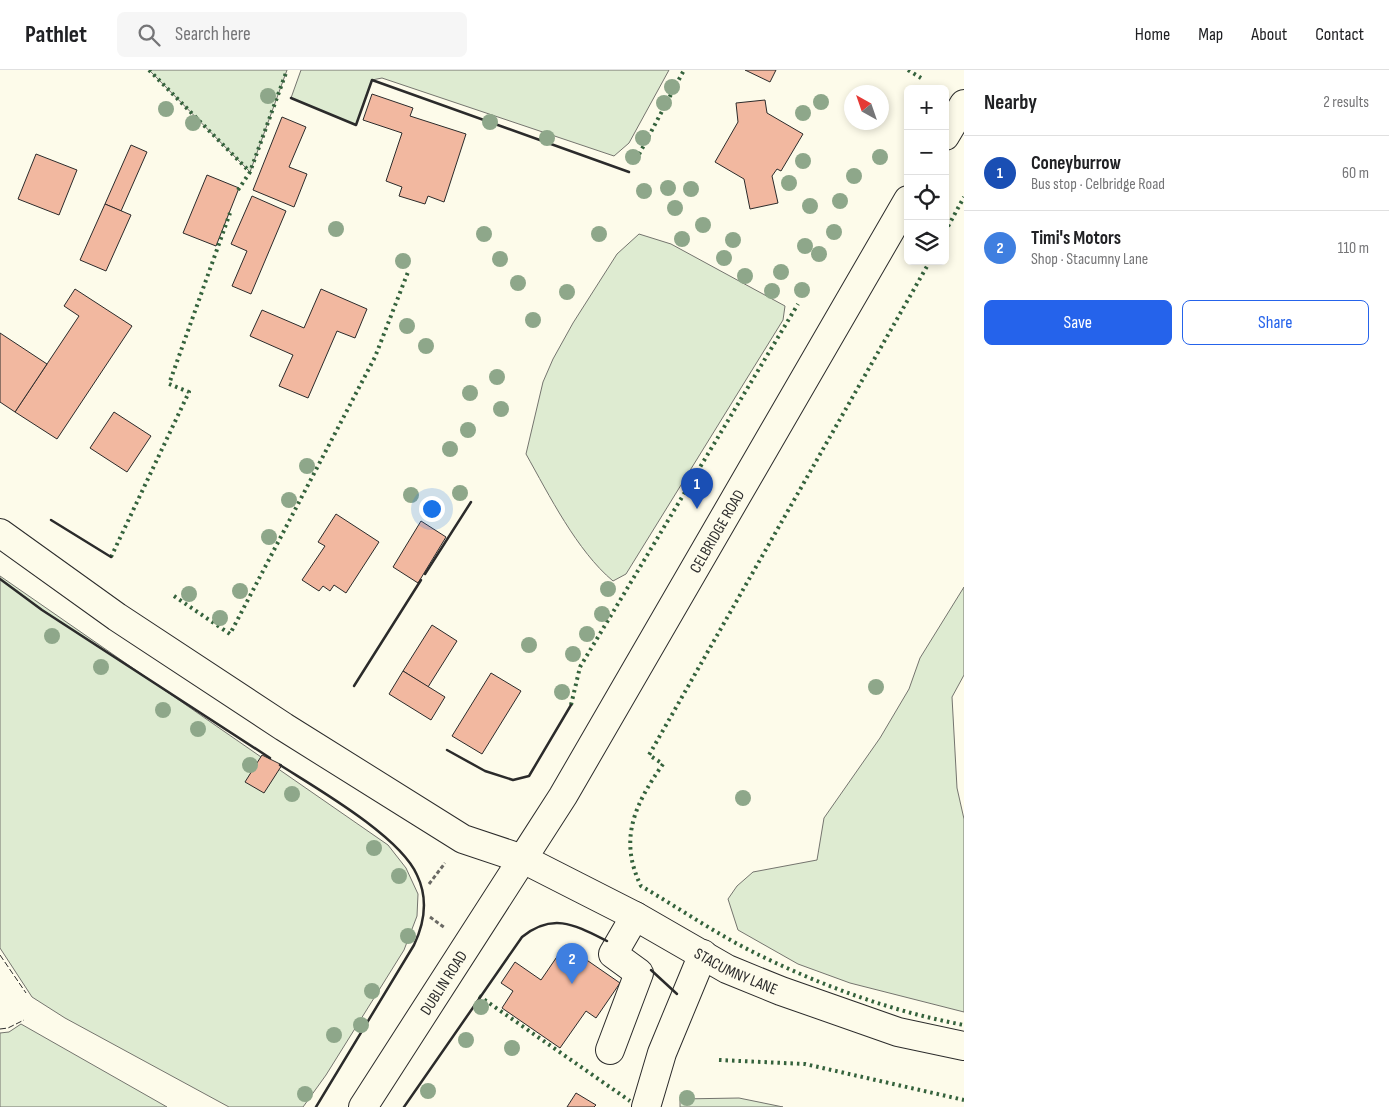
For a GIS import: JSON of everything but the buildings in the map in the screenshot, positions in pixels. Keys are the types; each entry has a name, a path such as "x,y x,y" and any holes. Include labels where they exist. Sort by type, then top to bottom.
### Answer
{"main road":[{"path":"949,130 964,104"},
{"name":"CELBRIDGE ROAD","path":"523,859 562,796 904,207"},
{"name":"STACUMNY LANE","path":"0,534 117,617 260,711 463,839 523,859 635,916 727,968 826,1007 898,1032 964,1046"},
{"name":"DUBLIN ROAD","path":"362,1107 523,859"},
{"path":"610,1050 639,972 612,954 635,916"},
{"path":"646,1107 662,1053 703,954"}],"green space":[{"path":"149,70 287,70 250,172"},
{"path":"301,70 669,70 629,143 614,156 382,78 372,80 356,125 291,98"},
{"path":"639,234 671,244 785,306 783,320 626,574 613,581 587,554 565,522 526,454 543,382 553,359 573,323 617,254"},
{"path":"0,576 388,845 406,868 418,894 417,916 404,950 326,1075 303,1107 229,1107 65,1018 32,997 0,948"},
{"path":"964,587 964,675 952,697 957,788 964,819 964,1012 850,983 798,964 738,930 728,899 737,886 753,872 817,860 824,818 880,738 909,689 920,658"},
{"path":"21,1024 167,1107 0,1107 0,1033 9,1032"},
{"path":"739,1098 783,1107 680,1107 680,1099"}],"hedge":[{"path":"149,70 250,172"},
{"path":"238,190 250,172 287,70"},
{"path":"636,160 684,70"},
{"path":"908,70 921,78"},
{"path":"949,225 964,197"},
{"path":"111,557 189,392 169,384 230,213"},
{"path":"928,265 649,755 663,764 638,808 630,837 634,869 641,886 708,927 749,950 827,985 908,1012 964,1025"},
{"path":"174,596 230,634 375,357 408,272"},
{"path":"571,705 580,667 798,304"},
{"path":"479,996 630,1101"},
{"path":"719,1060 805,1064 964,1100"}],"fence":[{"path":"0,955 26,993"},
{"path":"0,1029 8,1028 24,1020"}],"wall":[{"path":"291,98 356,125 372,80 629,172"},
{"path":"425,574 471,502"},
{"path":"51,520 111,557"},
{"path":"0,579 42,610 270,758"},
{"path":"354,686 421,580"},
{"path":"447,750 485,771 513,780 529,776 571,705"},
{"path":"280,765 356,814 393,845 408,860 417,875 424,901 421,928 414,945 316,1107"},
{"path":"404,1107 522,937 533,929 554,923 574,926 607,941"},
{"path":"651,970 677,994"}],"place":[{"name":"Coneyburrow","path":"697,509"},
{"name":"Timi's Motors","path":"572,984"}]}
